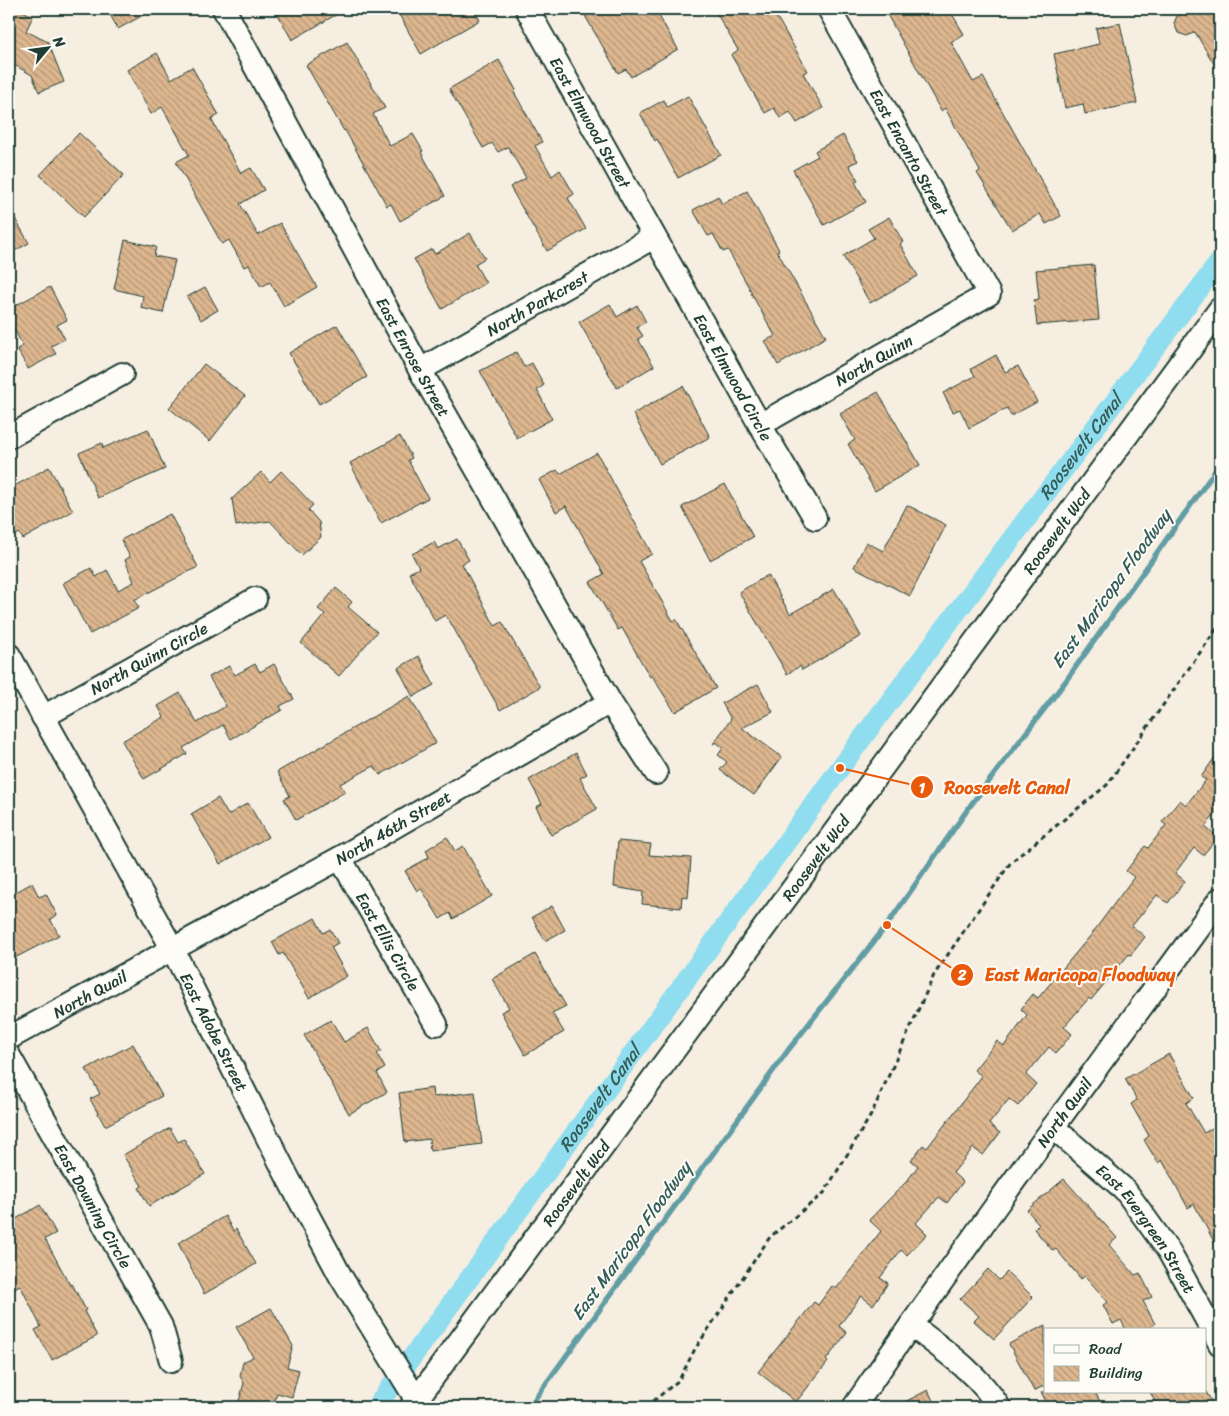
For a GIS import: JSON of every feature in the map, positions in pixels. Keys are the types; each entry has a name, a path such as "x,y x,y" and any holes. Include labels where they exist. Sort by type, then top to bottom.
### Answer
{"street":[{"name":"East Enrose Street","path":"224,9 420,370 610,702 656,773"},
{"name":"East Elmwood Street","path":"527,9 654,237"},
{"name":"East Encanto Street","path":"829,9 989,294"},
{"name":"North Parkcrest","path":"420,370 654,237"},
{"name":"East Elmwood Circle","path":"654,237 814,518"},
{"name":"North Quinn","path":"760,425 989,294"},
{"name":"Roosevelt Wcd","path":"415,1401 1220,309"},
{"path":"9,437 122,374"},
{"name":"North Quinn Circle","path":"43,716 255,599"},
{"name":"East Adobe Street","path":"9,655 172,948 289,1180 340,1276 415,1401"},
{"name":"North 46th Street","path":"172,948 340,858 610,702"},
{"name":"East Ellis Circle","path":"340,858 436,1024"},
{"name":"North Quail","path":"854,1407 1053,1127 1220,899"},
{"name":"North Quail","path":"9,1038 172,948"},
{"name":"East Downing Circle","path":"9,1056 161,1326 171,1361"},
{"name":"East Evergreen Street","path":"1053,1127 1125,1190 1168,1250 1220,1344"},
{"path":"911,1325 952,1356 992,1395 999,1407"}],"path":[{"path":"646,1407 679,1380 695,1349 770,1237 824,1193 871,1115 934,975 1011,862 1107,785 1220,624"}],"building":[{"path":"9,9 18,9 33,16 26,31 48,42 64,82 39,92 32,75 9,62"},
{"path":"107,9 154,9 118,29"},
{"path":"275,9 346,9 292,40"},
{"path":"396,9 473,9 480,20 421,54"},
{"path":"594,9 655,9 678,49 631,77 626,69 618,73 584,14"},
{"path":"714,9 772,9 808,71 803,73 823,108 797,123 790,112 780,118 774,108 765,113 731,55 738,50"},
{"path":"884,9 949,9 964,34 951,42 973,82 983,77 1061,216 1046,224 1040,214 1012,230 977,173 980,171 945,108 941,111"},
{"path":"1194,9 1220,9 1220,74 1195,32 1187,36 1178,33 1174,23 1177,16"},
{"path":"1120,23 1137,103 1085,114 1083,104 1065,108 1054,54 1099,44 1096,28"},
{"path":"347,42 385,108 373,114 390,146 413,134 445,196 400,221 391,204 387,206 306,65"},
{"path":"157,53 171,79 192,67 219,115 211,119 241,173 251,168 264,190 240,204 258,235 280,223 317,287 284,306 270,282 261,287 249,265 244,267 229,240 222,244 176,162 189,155 162,107 151,114 127,70"},
{"path":"499,60 516,90 514,92 542,142 535,146 552,176 560,170 574,194 568,198 586,229 547,251 510,187 526,178 508,147 498,152 492,143 483,148 449,89"},
{"path":"688,96 721,155 678,178 657,139 655,141 640,113 664,100 667,107"},
{"path":"79,133 124,175 84,217 40,175"},
{"path":"843,135 858,161 849,165 858,180 855,182 866,202 824,225 793,170 818,156 815,151"},
{"path":"747,191 779,250 777,251 826,337 778,365 765,341 775,336 752,293 728,250 723,252 713,234 708,236 693,210 718,196 722,204"},
{"path":"9,208 29,243 9,254"},
{"path":"889,217 903,242 900,244 918,276 870,303 843,256 874,238 868,229"},
{"path":"470,233 485,258 475,264 486,283 442,309 414,259 432,249 435,254"},
{"path":"125,240 156,247 154,256 175,260 163,313 141,308 143,296 114,289"},
{"path":"1094,265 1099,320 1037,325 1034,300 1039,299 1036,270"},
{"path":"50,287 67,320 57,325 65,339 51,346 56,354 28,369 17,349 23,346 9,320 9,309"},
{"path":"205,287 218,310 201,320 187,297"},
{"path":"610,304 617,317 637,305 646,322 637,327 643,336 638,339 654,366 617,388 579,322"},
{"path":"337,325 367,377 319,404 289,353"},
{"path":"516,352 524,367 532,363 544,385 537,390 552,419 517,438 480,371"},
{"path":"996,355 1005,372 1018,366 1037,402 1011,416 1007,408 969,428 960,409 953,412 943,393 975,376 971,369"},
{"path":"204,364 245,396 210,441 169,408"},
{"path":"683,386 710,437 660,464 633,414"},
{"path":"878,392 920,465 875,491 848,444 855,440 840,414"},
{"path":"148,429 165,469 98,498 79,453 102,443 103,448"},
{"path":"400,436 412,458 408,460 428,498 381,523 350,463"},
{"path":"597,453 652,554 639,561 673,621 676,619 716,688 675,712 652,676 650,677 622,628 618,630 590,582 604,574 566,506 556,512 539,480 557,470 560,474"},
{"path":"49,467 73,511 23,539 19,533 9,539 9,489"},
{"path":"281,471 313,505 308,510 319,522 321,537 302,555 270,521 236,526 232,499 261,472 270,482"},
{"path":"725,484 753,537 710,560 682,507"},
{"path":"907,505 946,525 910,596 854,567 866,542 883,551"},
{"path":"170,514 198,567 134,600 139,608 90,634 63,583 91,568 96,577 107,570 118,590 134,582 125,560 130,557 121,540"},
{"path":"457,539 469,560 462,564 495,626 502,622 540,687 500,710 449,620 445,615 435,621 409,573 419,568 412,554 434,542 438,549"},
{"path":"768,575 790,614 834,589 861,636 802,670 800,666 787,674 739,592"},
{"path":"336,588 352,602 348,607 377,632 339,676 301,643 325,614 318,609"},
{"path":"419,656 434,685 413,697 398,668"},
{"path":"255,664 260,672 274,664 294,699 280,706 282,710 231,739 223,725 183,748 187,754 144,779 122,741 164,717 158,706 180,693 197,723 226,706 209,677 229,666 235,675"},
{"path":"758,684 773,712 742,728 782,757 754,795 720,770 727,762 718,755 723,748 716,742 713,744 731,719 722,703"},
{"path":"409,696 436,743 380,775 374,766 340,784 345,792 296,820 284,799 290,796 277,772"},
{"path":"1220,750 1220,808 1205,827 1218,837 1203,855 1194,848 1175,873 1185,881 1168,903 1157,895 1132,926 1145,937 1091,1000 1089,998 1064,1027 1072,1034 1056,1053 1049,1047 1026,1075 1036,1084 1018,1106 1009,1099 989,1124 1000,1133 983,1155 973,1148 953,1173 963,1182 947,1203 939,1197 916,1223 927,1234 907,1255 901,1250 880,1278 888,1283 873,1305 861,1296 839,1326 847,1333 826,1360 828,1362 796,1402 758,1372 814,1302 818,1305 832,1286 836,1289 881,1231 869,1220 907,1181 918,1166 911,1160 923,1145 927,1148 982,1076 974,1070 997,1041 1004,1046 1027,1015 1021,1009 1033,994 1038,998 1091,935 1134,877 1126,871 1145,846 1148,848 1166,825 1162,822 1180,800 1186,805 1206,780 1201,777"},
{"path":"576,753 587,774 580,778 597,809 551,835 536,807 542,804 529,780"},
{"path":"218,798 228,815 248,803 268,837 220,864 191,814"},
{"path":"447,837 455,851 463,846 492,896 453,919 450,913 440,919 421,888 417,891 405,871 429,857 426,850"},
{"path":"618,841 651,844 649,855 691,858 688,898 682,896 681,908 642,904 643,892 614,887"},
{"path":"32,883 39,897 46,894 57,915 50,919 59,935 9,961 9,896"},
{"path":"552,906 565,930 545,941 532,917"},
{"path":"315,918 323,933 330,929 338,943 331,947 347,976 309,998 283,953 279,955 272,942"},
{"path":"535,954 566,1006 552,1013 564,1032 525,1055 501,1012 509,1008 492,979"},
{"path":"331,1020 344,1042 368,1028 381,1051 377,1054 385,1068 377,1073 387,1092 349,1114 304,1035"},
{"path":"133,1044 162,1096 105,1126 90,1099 100,1094 86,1069"},
{"path":"1169,1054 1194,1098 1186,1103 1204,1133 1220,1123 1220,1253 1194,1204 1188,1208 1162,1160 1158,1163 1144,1140 1149,1136 1131,1104 1137,1100 1125,1079"},
{"path":"432,1088 433,1097 475,1092 482,1144 430,1151 429,1139 405,1142 399,1093"},
{"path":"170,1128 178,1142 184,1139 205,1174 149,1206 139,1188 142,1186 123,1155"},
{"path":"1064,1179 1117,1238 1109,1245 1135,1275 1140,1273 1152,1297 1143,1301 1155,1324 1149,1328 1125,1328 1121,1320 1113,1324 1103,1305 1108,1302 1085,1276 1081,1279 1056,1249 1053,1251 1034,1229 1039,1224 1027,1210"},
{"path":"40,1205 56,1233 45,1239 86,1310 84,1311 97,1336 52,1360 35,1330 41,1327 20,1285 9,1291 9,1223"},
{"path":"225,1216 233,1231 236,1229 256,1264 204,1294 178,1243"},
{"path":"988,1269 999,1280 1007,1272 1033,1297 994,1339 974,1321 979,1316 960,1299"},
{"path":"271,1308 293,1346 287,1367 299,1370 292,1397 277,1393 274,1404 267,1407 238,1405 244,1383 240,1376 243,1362 253,1357 236,1327"},
{"path":"1045,1325 1044,1386 1034,1391 1009,1344"},
{"path":"928,1390 936,1407 895,1407"},
{"path":"1041,1392 1044,1392 1044,1394 1096,1394 1103,1407 1049,1407"},
{"path":"1206,1392 1215,1407 1158,1407 1151,1394 1206,1394"}],"waterway":[{"name":"Roosevelt Canal","path":"376,1407 840,768 1220,261"},
{"name":"East Maricopa Floodway","path":"529,1407 789,1049 887,925 970,806 1065,682 1220,464"}],"place":[{"name":"Roosevelt Canal","path":"840,768"},
{"name":"East Maricopa Floodway","path":"887,925"}]}
